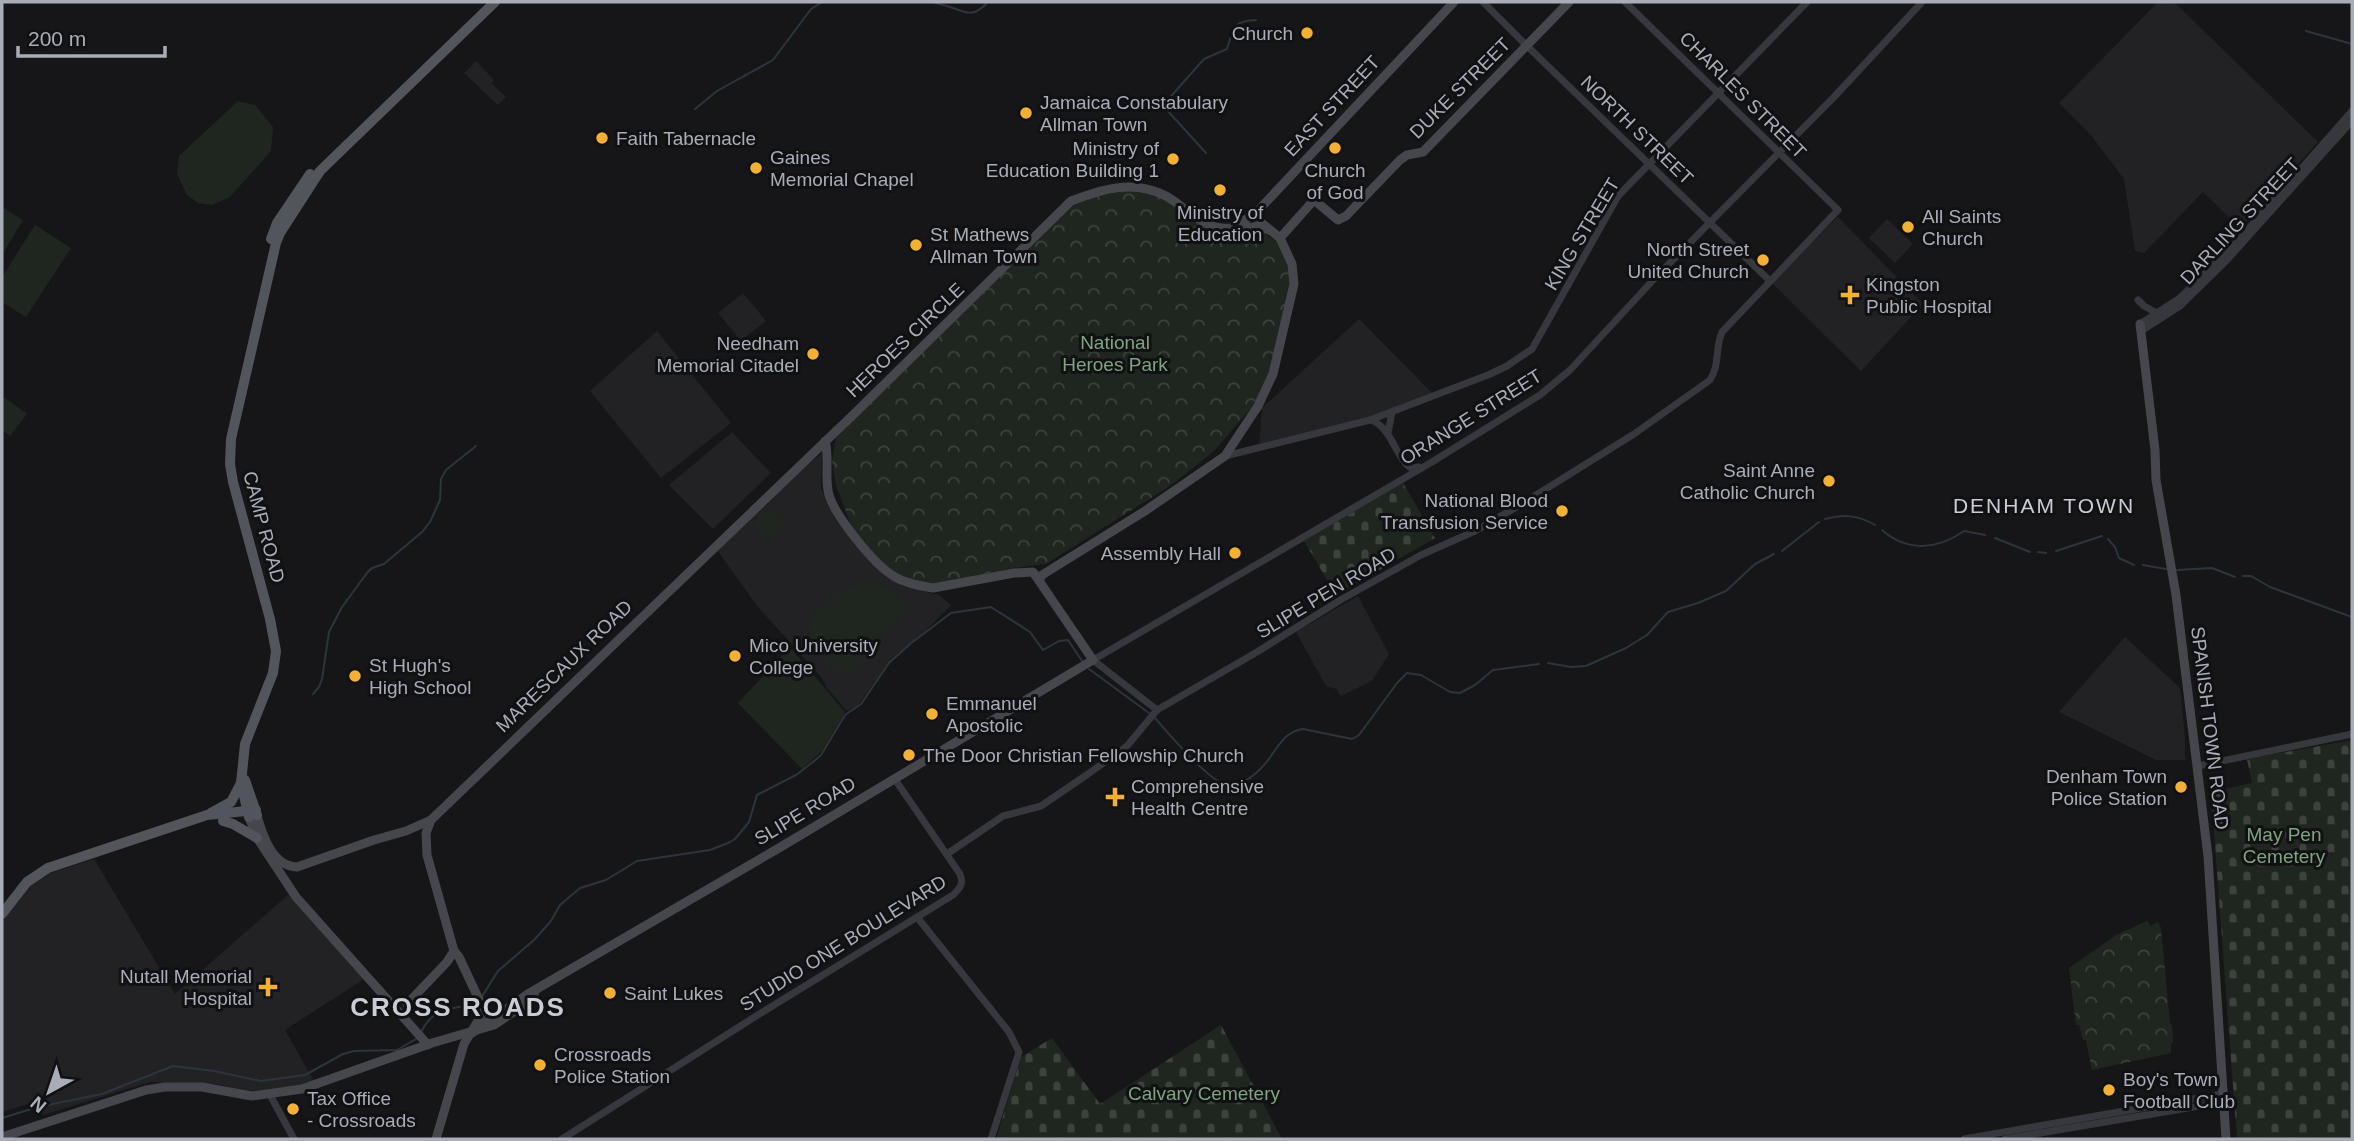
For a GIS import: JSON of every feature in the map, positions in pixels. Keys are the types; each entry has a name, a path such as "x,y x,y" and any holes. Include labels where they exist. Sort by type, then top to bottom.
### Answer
{"main road":[{"name":"CAMP ROAD","path":"252,813 242,779 245,744 273,673 276,651 233,482 230,464 231,439 280,233 320,171 486,2"},
{"name":"CAMP ROAD","path":"371,118 495,2"},
{"name":"EAST STREET","path":"1231,228 1253,216 1454,2"},
{"name":"DUKE STREET","path":"1280,238 1314,200 1338,220 1346,216 1400,160 1407,155 1423,152 1569,2"},
{"name":"HEROES CIRCLE","path":"825,441 1071,201 1099,190 1140,187 1166,196 1214,227 1251,226 1271,231"},
{"path":"825,441 827,480 835,510 853,535 889,574 922,587 933,588 1014,573 1040,575 1150,508 1225,456 1258,406 1280,352 1294,284 1292,264 1280,238 1253,216"},
{"name":"SPANISH TOWN ROAD","path":"2141,327 2156,480 2176,595 2208,856 2226,1139"},
{"name":"MARESCAUX ROAD","path":"297,867 406,831 431,820 825,441"},
{"path":"1040,575 1093,660"},
{"name":"SLIPE ROAD","path":"472,1033 498,1013 996,720 1093,660"},
{"path":"2,914 27,882 48,868 207,815 231,802 242,779"},
{"path":"207,815 252,813"},
{"path":"191,822 222,821 252,813"},
{"path":"252,813 257,838 296,897 390,1001 422,1032"},
{"path":"252,813 276,857 286,865 297,867 292,878 295,888 383,983 390,1001"},
{"path":"425,845 431,820"},
{"path":"222,821 233,824 257,838"},
{"path":"406,831 418,834 425,845 454,951 480,1002 480,1020 464,1044 436,1139"},
{"path":"430,1044 408,1013 407,1004 454,951"},
{"name":"SLIPE ROAD","path":"472,1033 494,1025 533,999 535,991"},
{"path":"390,1001 407,1004"},
{"path":"480,1002 498,1013"},
{"path":"2,1137 146,1090 190,1087 252,1096 316,1085 430,1044 472,1033"}],"street":[{"name":"NORTH STREET","path":"1483,2 1769,280"},
{"name":"CHARLES STREET","path":"1625,2 1838,210 1769,280"},
{"name":"KING STREET","path":"1225,456 1370,420 1507,366 1532,349 1618,196 1807,2"},
{"name":"ORANGE STREET","path":"1093,660 1406,478 1540,395 1570,370 1654,279 1835,96 1922,2"},
{"name":"DARLING STREET","path":"2141,327 2184,295 2235,243 2352,111"},
{"name":"DARLING STREET","path":"2141,327 2180,306 2226,261 2352,121"},
{"name":"SLIPE PEN ROAD","path":"947,854 1003,816 1041,806 1077,782 1127,746 1157,710 1353,593 1421,555 1475,531 1634,434 1710,380 1716,371 1719,338 1730,321 1769,280"},
{"path":"2138,300 2157,313"},
{"path":"1388,433 1392,412"},
{"path":"1370,420 1388,433 1402,459 1406,478"},
{"path":"1402,459 1411,468 1432,462"},
{"path":"1093,660 1157,710"},
{"path":"2198,766 2352,734"},
{"name":"STUDIO ONE BOULEVARD","path":"562,1139 917,918 961,887 963,881 947,854 894,778"},
{"path":"917,918 1009,1032 1019,1052 991,1139"},
{"path":"270,1095 294,1139"},
{"path":"1964,1139 2223,1098"},
{"path":"2005,1139 2223,1098"}],"shaded area":[{"path":"2158,2 2174,2 2318,142 2240,228 2203,192 2144,253 2135,251 2124,179 2090,134 2059,103"},
{"path":"476,61 494,80 491,83 506,97 498,105 464,73"},
{"name":"Kingston Public Hospital","path":"1838,217 1923,304 1861,371 1771,282"},
{"path":"1887,219 1913,244 1895,263 1869,238"},
{"path":"743,293 766,321 741,341 718,313"},
{"path":"1359,319 1434,395 1368,419 1259,444 1262,408"},
{"path":"657,331 731,423 661,478 590,391"},
{"path":"732,432 771,473 713,529 669,485"},
{"path":"822,454 821,488 837,521 884,575 902,586 939,595 951,605 918,638 891,659 857,706 847,711 822,678 757,606 717,550 804,466"},
{"path":"1358,596 1389,654 1372,681 1341,696 1336,689 1326,686 1296,632"},
{"path":"2125,637 2180,688 2185,760 2156,760 2059,712"},
{"path":"94,859 175,994 288,895 364,979 285,1030 314,1081 267,1092 215,1084 150,1082 43,1115 38,1101 2,1112 2,922 31,885 51,873"}],"green space":[{"path":"238,101 255,105 273,127 271,151 230,197 212,205 198,203 187,195 177,174 179,156"},
{"name":"National Heroes Park","path":"1098,186 1148,191 1173,202 1227,240 1236,231 1261,232 1278,242 1289,263 1291,289 1270,373 1252,407 1214,451 1173,484 1046,564 933,584 905,579 889,570 853,531 836,485 832,461 836,438 901,368 1058,215"},
{"path":"2,207 23,220 2,255"},
{"path":"35,225 71,248 26,317 2,302 2,277"},
{"path":"4,397 27,414 10,436 2,430"},
{"path":"1403,483 1435,538 1336,595 1304,541"},
{"path":"769,508 785,524 769,540 753,523"},
{"path":"868,582 892,592 910,611 899,618 886,634 880,635 880,641 847,676 835,669 822,655 811,636 811,622 815,613 830,598 850,587"},
{"path":"790,647 845,712 821,752 802,769 738,703"},
{"name":"May Pen Cemetery","path":"2352,740 2352,1139 2237,1139 2211,792 2252,783 2247,759"},
{"path":"2147,921 2150,926 2158,922 2161,928 2172,1025 2171,1053 2092,1070 2086,1040 2083,1040 2079,1025 2076,1025 2069,968 2116,935"},
{"name":"Calvary Cemetery","path":"1221,1025 1282,1139 996,1139 1021,1057 1052,1038 1100,1104"}],"waterway":[{"path":"695,109 717,91 773,60 811,9 822,2"},
{"path":"933,2 970,13 988,2"},
{"path":"1206,153 1166,109 1165,103 1204,59 1227,49 1238,24 1256,20"},
{"path":"2306,31 2352,44"},
{"path":"313,694 322,679 329,632 342,607 372,568 384,564 422,532 440,500 441,479 446,470 476,446"},
{"path":"1825,519 1850,516 1875,525"},
{"path":"1782,551 1819,522"},
{"path":"1882,530 1902,542 1922,546 1943,542 1964,531 1985,535"},
{"path":"2056,551 2102,536"},
{"path":"1995,538 2030,552"},
{"path":"2108,539 2119,558 2134,565"},
{"path":"2038,552 2046,553"},
{"path":"1548,663 1571,667 1586,666 1626,648 1647,635 1668,612 1726,591 1755,564 1774,554"},
{"path":"2143,565 2166,569"},
{"path":"2177,570 2212,568 2235,577"},
{"path":"2243,576 2251,576 2270,587 2352,617"},
{"path":"481,998 498,971 534,940 551,921 560,905 580,888 606,880 637,861 710,850 735,839 749,822 757,795 796,775 821,755 845,715 861,704 889,663 951,613 991,607 1030,632 1043,650 1059,641 1068,640 1082,661"},
{"path":"1155,718 1210,776 1227,785 1234,785 1258,771 1284,738 1297,730 1352,739 1359,735 1407,673 1421,675 1450,692 1460,693 1493,670 1539,664"},
{"path":"1089,669 1149,713"},
{"path":"421,1032 439,1012 477,1002"},
{"path":"2,1118 38,1107 102,1094 173,1066 261,1081 305,1075 343,1054 354,1051 397,1050 416,1039"}],"place":[{"name":"Church","path":"1307,33"},
{"name":"Jamaica Constabulary Allman Town","path":"1026,113"},
{"name":"Faith Tabernacle","path":"602,138"},
{"name":"Church of God","path":"1335,148"},
{"name":"Ministry of Education Building 1","path":"1173,159"},
{"name":"Gaines Memorial Chapel","path":"756,168"},
{"name":"Ministry of Education","path":"1220,190"},
{"name":"All Saints Church","path":"1908,227"},
{"name":"St Mathews Allman Town","path":"916,245"},
{"name":"North Street United Church","path":"1763,260"},
{"name":"Kingston Public Hospital","path":"1850,295"},
{"name":"Needham Memorial Citadel","path":"813,354"},
{"name":"Saint Anne Catholic Church","path":"1829,481"},
{"name":"National Blood Transfusion Service","path":"1562,511"},
{"name":"Assembly Hall","path":"1235,553"},
{"name":"Mico University College","path":"735,656"},
{"name":"St Hugh's High School","path":"355,676"},
{"name":"Emmanuel Apostolic","path":"932,714"},
{"name":"The Door Christian Fellowship Church","path":"909,755"},
{"name":"Denham Town Police Station","path":"2181,787"},
{"name":"Comprehensive Health Centre","path":"1115,797"},
{"name":"Nutall Memorial Hospital","path":"268,987"},
{"name":"Saint Lukes","path":"610,993"},
{"name":"Crossroads Police Station","path":"540,1065"},
{"name":"Boy's Town Football Club","path":"2109,1090"},
{"name":"Tax Office - Crossroads","path":"293,1109"}],"district":[{"name":"DENHAM TOWN","path":"2044,505"},
{"name":"CROSS ROADS","path":"458,1007"}]}
